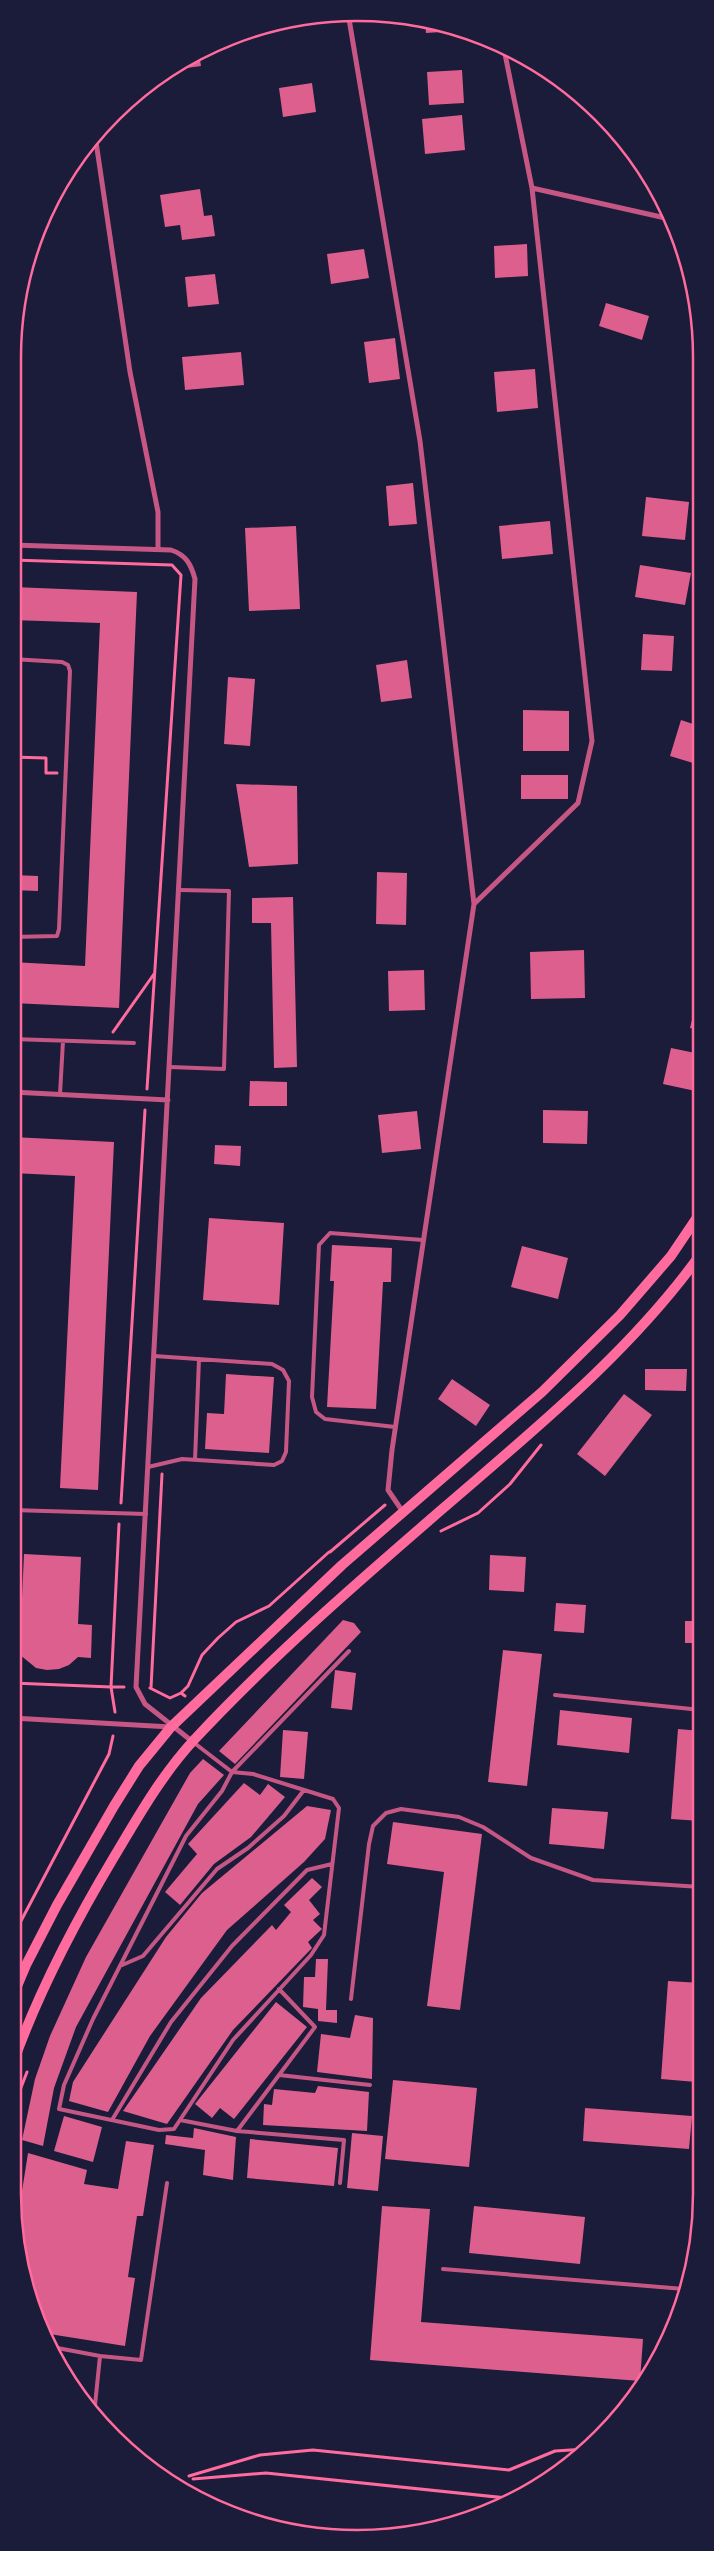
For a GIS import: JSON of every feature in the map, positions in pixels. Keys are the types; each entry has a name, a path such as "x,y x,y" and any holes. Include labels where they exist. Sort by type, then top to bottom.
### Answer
{"main road":[{"path":"21,1977 57,1905 104,1823 139,1766 171,1726 280,1622 403,1512 542,1392 620,1315 672,1256 693,1224"},
{"path":"21,2043 47,1978 76,1920 160,1782 193,1742 301,1632 559,1408 636,1333 693,1264"}],"street":[{"path":"349,21 420,441 474,904 395,1428 388,1490 403,1512"},
{"path":"474,904 578,803 592,741 532,188 505,56"},
{"path":"97,146 130,372 155,492 158,512 158,549"},
{"path":"532,188 662,217"},
{"path":"21,545 158,549 181,553 191,564 195,579 136,1687 145,1704 193,1742"},
{"path":"21,1092 168,1100"},
{"path":"21,1719 171,1726"}],"lane":[{"path":"21,660 62,662 68,665 70,671 57,936 21,937"},
{"path":"170,1067 224,1070 230,891 178,890"},
{"path":"21,1039 134,1043"},
{"path":"60,1094 63,1041"},
{"path":"395,1428 325,1419 316,1412 312,1397 319,1245 330,1233 423,1240"},
{"path":"148,1467 182,1460 274,1466 282,1461 286,1452 289,1381 283,1370 272,1364 154,1356"},
{"path":"195,1460 199,1359"},
{"path":"21,1510 146,1514"},
{"path":"193,1742 232,1772 253,1774 333,1799 339,1808 324,1935 311,1955 233,2040 174,2128 159,2130 59,2109 64,2086 93,2019 186,1836 222,1792 232,1772 349,1651"},
{"path":"555,1694 693,1709"},
{"path":"120,1966 143,1956 166,1926 217,1869 248,1848 284,1816 304,1790"},
{"path":"351,1999 369,1844 373,1826 386,1813 402,1809 459,1817 483,1827 531,1858 593,1880 693,1886"},
{"path":"112,2120 171,2022 232,1946 307,1870 332,1864"},
{"path":"237,2131 315,2028 279,1990"},
{"path":"279,2075 370,2085"},
{"path":"180,2120 237,2131 344,2140 340,2183"},
{"path":"60,2349 141,2360 167,2183"},
{"path":"443,2269 679,2289"},
{"path":"95,2403 100,2356"}],"path":[{"path":"21,757 46,758 46,773 66,774"},
{"path":"105,1042 155,973"},
{"path":"151,1688 162,1464"},
{"path":"21,1683 151,1688 170,1698 181,1693 188,1686 202,1655 218,1638 236,1622 269,1606 329,1552"},
{"path":"21,1921 108,1754 116,1724 111,1687"},
{"path":"181,1693 195,1704"},
{"path":"179,2479 260,2455 313,2450 509,2470 555,2451 573,2450"},
{"path":"181,2480 266,2473 500,2497"}],"building":[{"path":"426,29 440,32 426,33"},
{"path":"200,60 201,66 186,68"},
{"path":"462,70 464,103 429,105 427,72"},
{"path":"312,83 316,112 283,117 279,88"},
{"path":"462,115 465,150 425,154 422,119"},
{"path":"200,189 204,216 212,215 215,236 182,240 180,225 165,227 160,195"},
{"path":"527,244 528,276 495,278 494,246"},
{"path":"364,249 369,278 331,284 327,254"},
{"path":"215,274 219,304 188,307 185,277"},
{"path":"606,303 649,316 642,340 599,326"},
{"path":"395,338 400,379 369,383 364,342"},
{"path":"241,352 244,385 185,390 182,357"},
{"path":"535,369 538,408 497,412 494,372"},
{"path":"413,483 417,524 389,526 386,486"},
{"path":"646,497 689,502 685,540 642,536"},
{"path":"550,521 553,554 502,559 499,526"},
{"path":"296,526 300,609 249,611 245,528"},
{"path":"640,565 691,573 685,605 635,597"},
{"path":"21,587 137,592 119,1008 21,1003 21,962 85,966 100,623 21,620"},
{"path":"643,634 674,636 672,671 641,670"},
{"path":"407,660 412,698 381,702 376,665"},
{"path":"228,677 255,679 250,746 224,744"},
{"path":"523,710 569,711 569,751 523,751"},
{"path":"681,720 693,724 693,763 670,756"},
{"path":"521,775 568,775 568,799 521,799"},
{"path":"236,784 297,786 298,864 249,867"},
{"path":"377,872 407,873 406,925 376,924"},
{"path":"21,875 38,876 38,891 21,890"},
{"path":"293,897 297,1067 274,1068 271,923 252,923 252,898"},
{"path":"584,950 585,998 531,999 530,952"},
{"path":"424,970 425,1010 389,1011 388,971"},
{"path":"693,1016 693,1029 690,1028"},
{"path":"671,1048 693,1053 693,1090 663,1084"},
{"path":"250,1081 287,1082 287,1106 249,1106"},
{"path":"543,1110 588,1111 587,1144 543,1143"},
{"path":"417,1111 421,1149 382,1153 378,1115"},
{"path":"21,1137 114,1142 98,1490 60,1488 75,1176 21,1173"},
{"path":"215,1145 241,1146 240,1166 214,1164"},
{"path":"209,1218 284,1223 279,1305 203,1300"},
{"path":"332,1245 392,1248 391,1282 383,1282 376,1409 327,1407 334,1281 330,1281"},
{"path":"522,1246 568,1258 558,1299 511,1287"},
{"path":"645,1369 687,1369 686,1391 645,1390"},
{"path":"226,1374 274,1377 269,1453 205,1449 207,1413 224,1414"},
{"path":"452,1379 490,1405 476,1426 438,1399"},
{"path":"624,1394 652,1415 605,1476 577,1454"},
{"path":"24,1554 81,1557 78,1624 92,1625 91,1658 78,1657 69,1665 59,1669 47,1670 36,1668 21,1656"},
{"path":"490,1555 526,1557 524,1592 489,1590"},
{"path":"556,1603 586,1605 584,1633 554,1631"},
{"path":"343,1620 354,1623 361,1632 235,1764 219,1751"},
{"path":"685,1621 693,1621 693,1643 685,1643"},
{"path":"503,1650 542,1654 527,1786 488,1782"},
{"path":"335,1670 356,1673 352,1710 331,1708"},
{"path":"560,1710 632,1718 629,1753 557,1745"},
{"path":"678,1729 693,1730 693,1820 671,1819"},
{"path":"283,1730 308,1732 304,1779 280,1777"},
{"path":"203,1759 224,1775 198,1804 76,2027 54,2088 43,2146 22,2140 35,2079 50,2036 86,1957 190,1773"},
{"path":"244,1783 260,1795 268,1784 285,1797 251,1837 214,1864 180,1905 165,1892 197,1854 188,1844"},
{"path":"307,1806 331,1810 325,1839 304,1862 227,1930 150,2036 108,2112 69,2101 73,2082 166,1937 202,1893"},
{"path":"552,1808 608,1812 604,1849 549,1844"},
{"path":"393,1822 482,1834 460,2010 427,2006 444,1872 387,1864"},
{"path":"312,1878 322,1887 309,1900 320,1914 313,1920 322,1929 308,1942 312,1948 233,2030 167,2124 123,2111 201,1998 272,1925 276,1930 291,1912 284,1905"},
{"path":"316,1959 328,1959 326,2010 337,2010 337,2023 318,2021 318,2009 303,2007 304,1977 315,1977"},
{"path":"668,1981 693,1983 693,2082 661,2079"},
{"path":"276,2002 307,2027 234,2119 220,2108 212,2118 195,2104"},
{"path":"355,2015 373,2018 372,2079 317,2072 321,2034 350,2038"},
{"path":"393,2080 477,2088 469,2167 385,2159"},
{"path":"318,2086 369,2092 367,2131 263,2125 264,2104 272,2105 274,2089 315,2093"},
{"path":"585,2108 692,2116 689,2149 583,2141"},
{"path":"64,2116 102,2127 93,2162 54,2151"},
{"path":"194,2128 236,2137 233,2180 203,2175 205,2150 165,2144 166,2135 193,2138"},
{"path":"352,2133 383,2136 378,2191 347,2188"},
{"path":"250,2139 338,2148 334,2186 247,2178"},
{"path":"126,2141 154,2145 143,2216 137,2216 128,2277 135,2278 125,2346 53,2335 39,2302 24,2238 21,2197 28,2153 87,2170 84,2184 118,2189"},
{"path":"382,2206 430,2209 421,2322 643,2339 641,2374 636,2381 370,2360"},
{"path":"474,2206 585,2217 580,2264 469,2253"}]}
